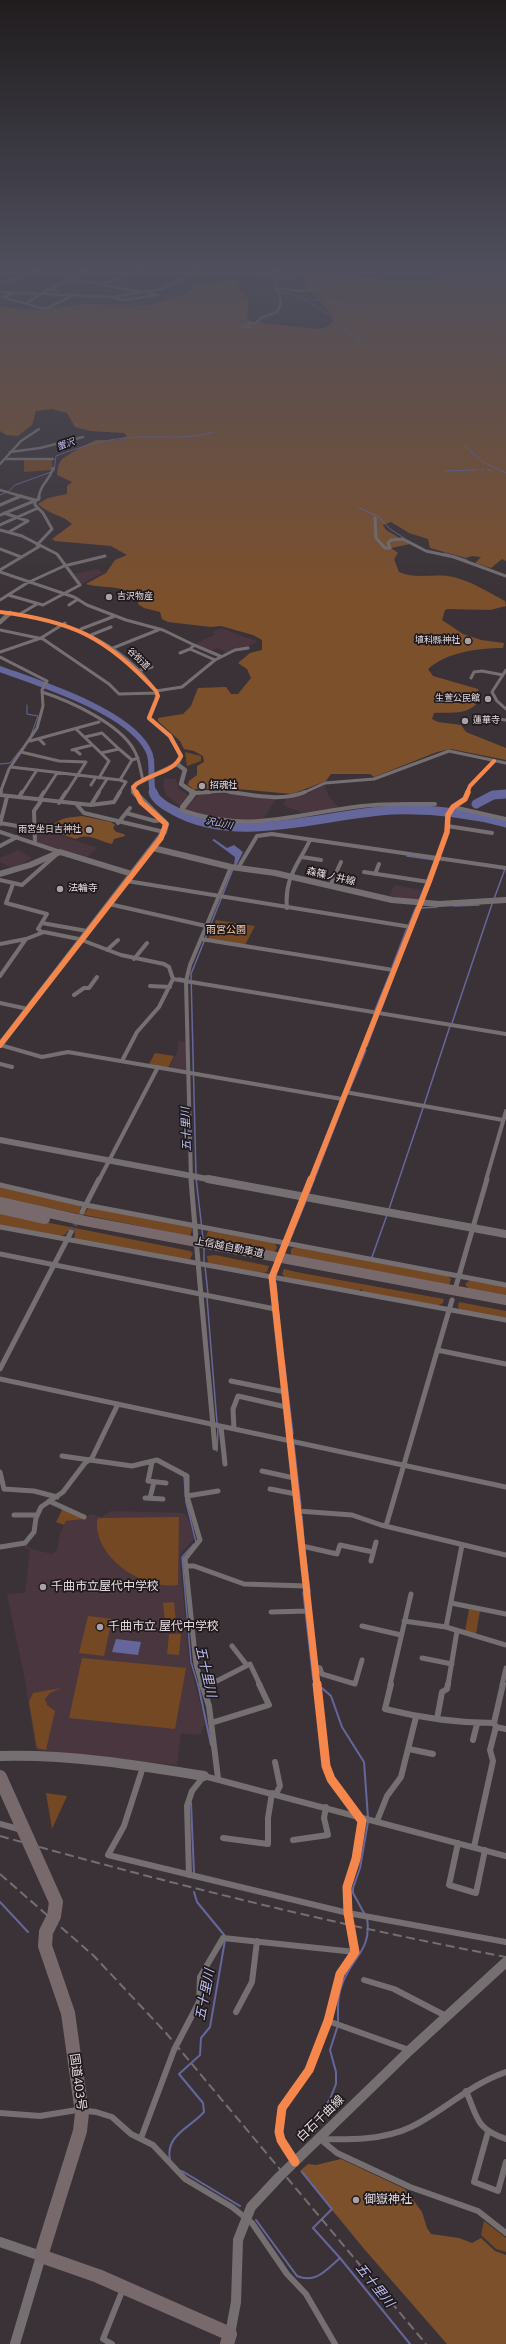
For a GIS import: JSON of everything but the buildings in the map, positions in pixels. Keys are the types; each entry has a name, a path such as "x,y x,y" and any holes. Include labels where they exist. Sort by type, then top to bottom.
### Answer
{"highway":[{"name":"上信越自動車道","path":"0,1202 188,1243"},
{"name":"上信越自動車道","path":"0,1209 506,1300"},
{"name":"上信越自動車道","path":"210,1247 506,1306"},
{"name":"国道403号","path":"0,1777 56,1902 54,1916 46,1932 45,1946 68,2013 82,2111 80,2131 41,2256"},
{"path":"41,2256 124,2287 229,2339"}],"street":[{"path":"0,464 10,452 39,429"},
{"path":"10,452 40,448 83,436"},
{"path":"5,459 53,459"},
{"path":"0,515 39,499 40,488 52,477 53,468"},
{"path":"0,490 35,500"},
{"path":"0,496 7,493"},
{"path":"0,505 21,496"},
{"path":"0,571 39,545 52,529 38,508 35,500"},
{"path":"0,525 38,508"},
{"path":"0,512 28,521 8,532"},
{"path":"375,518 373,528 379,544 384,548 390,548 388,544 391,540 403,538 426,551 454,557 506,576"},
{"path":"0,530 22,536 57,554 80,585 43,605 8,595"},
{"path":"0,548 21,557"},
{"path":"1,599 66,565 105,556"},
{"path":"0,571 78,599 87,605 158,630 220,656"},
{"path":"69,604 78,599"},
{"path":"20,614 37,604"},
{"name":"谷街道","path":"0,612 20,614 64,623 81,629 113,648 138,671 156,692"},
{"path":"0,622 10,613"},
{"path":"81,629 115,616"},
{"path":"0,652 41,638 64,623"},
{"path":"91,635 111,627"},
{"path":"0,630 41,638 109,684 119,694 156,692 182,687 220,656 236,650 248,648"},
{"path":"113,648 158,630"},
{"path":"180,652 190,649 194,645"},
{"path":"190,649 215,660"},
{"path":"0,657 46,682 42,691 43,709 30,741 11,767 0,795 77,805 91,805 114,802 126,782 120,780 11,767"},
{"path":"138,671 152,667"},
{"path":"506,670 492,692 497,700 506,709"},
{"path":"471,678 474,672 479,671 503,675"},
{"path":"42,691 81,709 99,722 112,728 128,742 138,758 140,763 139,770 145,779"},
{"path":"156,692 155,703 149,718 166,732 174,742 181,756 177,764 136,784 133,790 141,802 164,820 166,824 164,832 0,1045 40,1056 68,1052 342,1099"},
{"path":"486,718 506,720"},
{"path":"30,741 99,722"},
{"path":"76,729 109,760 98,778 91,785"},
{"path":"84,737 102,733 132,760"},
{"path":"39,739 44,744"},
{"path":"80,754 74,750 92,745"},
{"path":"101,753 119,749"},
{"path":"177,764 185,770 180,784 194,793 218,791 270,797 296,796 325,783 374,780 449,751 506,763"},
{"path":"21,752 59,762 86,762 59,803"},
{"path":"120,780 132,760 138,758"},
{"path":"282,1250 429,882 447,832 448,815 453,807 465,799 470,786 494,761"},
{"path":"19,797 37,770"},
{"path":"35,843 34,811 57,772"},
{"path":"91,805 106,779"},
{"path":"194,793 182,808 211,819 255,824 362,806 435,804"},
{"path":"7,797 0,824 34,829"},
{"path":"77,805 84,813 118,823 164,832"},
{"path":"453,807 478,810"},
{"path":"453,807 506,819"},
{"path":"118,823 130,808"},
{"path":"126,813 155,821 164,820"},
{"path":"447,826 492,833"},
{"path":"0,832 35,843 58,854 132,874"},
{"path":"225,1464 217,1426 198,1263 195,1175 188,1072 187,981 190,965 203,939 206,926 234,867 256,836 272,834 506,868"},
{"path":"0,846 16,837"},
{"path":"287,908 285,896 288,876 302,857 310,840"},
{"name":"森篠ノ井線","path":"153,848 234,867 288,876 392,900 420,904 506,900"},
{"path":"0,877 58,854"},
{"path":"0,877 13,884 22,885 58,854"},
{"path":"302,857 321,860"},
{"path":"330,886 341,862"},
{"path":"375,874 379,864"},
{"path":"364,872 429,882"},
{"path":"127,880 220,897 410,927"},
{"path":"13,884 7,904 47,914 38,929 42,932"},
{"path":"109,904 206,926"},
{"path":"42,922 87,931"},
{"path":"0,944 26,939 42,932 81,940 134,958 166,964 171,971 173,978 170,988 159,1007 137,1032 122,1061"},
{"path":"0,976 2,970 26,939"},
{"path":"203,939 393,970"},
{"path":"107,950 118,940"},
{"path":"134,958 147,943"},
{"path":"173,978 506,1034"},
{"path":"74,995 84,988 89,988 97,979"},
{"path":"150,986 170,988"},
{"path":"0,1003 28,1009"},
{"path":"0,1064 12,1067"},
{"path":"82,1212 158,1067"},
{"path":"345,1092 503,1120"},
{"path":"456,1286 506,1111"},
{"path":"0,1140 195,1175 506,1234"},
{"path":"0,1184 86,1205 506,1285"},
{"path":"0,1227 506,1320"},
{"path":"0,1369 71,1232"},
{"path":"0,1254 276,1308"},
{"path":"276,1269 272,1277 306,1586 305,1611 315,1667 326,1766 331,1779 368,1819"},
{"path":"386,1526 452,1300"},
{"path":"438,1350 506,1364"},
{"path":"0,1379 506,1487"},
{"path":"231,1380 285,1392"},
{"path":"234,1429 233,1409 238,1396 286,1406"},
{"path":"0,1547 25,1543 34,1532 37,1515 41,1507 56,1497 95,1452 118,1404"},
{"path":"214,1448 217,1426"},
{"path":"62,1456 88,1461 132,1466 157,1460 187,1476 187,1496 200,1540 186,1556 196,1664 211,1723 218,1778"},
{"path":"152,1462 148,1481 166,1484"},
{"path":"262,1471 294,1478"},
{"path":"0,1472 4,1489 34,1491 56,1497"},
{"path":"154,1482 148,1498 163,1500"},
{"path":"270,1489 296,1494"},
{"path":"187,1496 218,1491"},
{"path":"49,1501 67,1508 84,1518"},
{"path":"298,1511 352,1515 386,1526 506,1555"},
{"path":"14,1515 37,1515"},
{"path":"371,1561 376,1542"},
{"path":"302,1546 337,1554 340,1545 373,1552"},
{"path":"446,1627 462,1545"},
{"path":"186,1566 194,1566 244,1584 306,1586"},
{"path":"411,1594 385,1709 416,1716 495,1725 506,1729"},
{"path":"451,1603 506,1614"},
{"path":"271,1612 305,1611"},
{"path":"404,1621 446,1627 506,1645"},
{"path":"362,1626 401,1635"},
{"path":"437,1719 442,1692 447,1689 457,1631"},
{"path":"211,1723 269,1705 257,1675 250,1664 246,1664 232,1646"},
{"path":"422,1658 452,1664"},
{"path":"315,1667 320,1668 322,1674 355,1684 362,1660"},
{"path":"203,1688 246,1664"},
{"path":"474,1848 493,1760 490,1750 506,1668"},
{"path":"295,2162 281,2140 279,2132 282,2108 309,2070 335,2023 335,1988 340,1974 355,1952 348,1913 347,1887 361,1836 362,1820 368,1819 401,1777 416,1716"},
{"path":"473,1740 477,1724"},
{"path":"409,1749 433,1754"},
{"path":"0,1756 33,1755 144,1766 218,1778 506,1856"},
{"path":"223,1838 268,1844 274,1794 280,1786 275,1762"},
{"path":"144,1766 124,1826 108,1855 348,1913 506,1942"},
{"path":"189,1875 187,1806 192,1791 204,1776"},
{"path":"293,1840 328,1836 324,1818 326,1808"},
{"path":"0,1824 25,1831"},
{"path":"458,1843 450,1885 476,1893 485,1850"},
{"path":"141,2138 174,2050 198,2002 200,1977 225,1937 355,1952"},
{"path":"236,2012 252,1982 258,1941"},
{"name":"白石千曲線","path":"229,2339 237,2290 238,2240 245,2218 257,2199 410,2050 506,1962"},
{"path":"364,1980 394,1990 447,2017"},
{"path":"335,2023 410,2050"},
{"path":"320,2138 335,2140 368,2137 409,2128 480,2082 506,2072"},
{"path":"466,2091 474,2106 477,2117 488,2132 506,2139"},
{"path":"0,2113 40,2116 82,2111 112,2117 131,2134 153,2145 185,2179 232,2207 256,2229 287,2274 306,2294 336,2344"},
{"path":"488,2132 474,2182 498,2191 506,2162"},
{"path":"320,2138 337,2153 347,2158 410,2187 478,2211 506,2233"},
{"path":"0,2242 41,2256 15,2344"},
{"path":"112,2344 103,2339 124,2287"}],"shaded area":[{"path":"0,379 506,379 506,561 502,559 491,568 475,563 481,557 472,556 466,558 430,548 428,539 409,533 391,522 383,525 386,530 410,544 391,548 398,553 394,559 399,572 411,575 448,576 463,580 478,586 505,601 506,606 490,610 448,609 445,610 442,620 463,634 481,640 504,643 503,648 463,652 444,659 428,669 433,676 478,689 480,699 466,711 434,713 432,719 438,722 461,725 466,732 506,748 506,760 451,749 437,752 374,777 370,774 331,774 326,781 292,794 227,788 193,789 188,785 189,781 197,775 197,766 204,762 203,756 194,751 184,749 180,741 158,721 158,718 183,714 191,706 198,688 226,687 231,694 238,694 251,678 247,669 238,663 250,653 262,650 262,640 253,635 221,626 211,627 168,622 162,619 160,612 144,608 138,604 139,599 128,591 86,584 106,573 115,560 127,555 111,546 55,541 52,539 72,524 64,518 42,508 38,504 48,498 67,494 67,486 72,482 57,475 58,466 62,459 79,448 96,440 117,440 127,437 124,433 90,431 75,427 67,413 52,409 36,411 32,425 18,436 6,435 0,431"},
{"path":"98,569 103,573 81,584 74,574"},
{"path":"222,628 258,641 248,647 227,653 218,648 211,651 195,644 216,634 212,632"},
{"path":"165,778 176,779 178,788 188,795 180,806 166,795 163,785"},
{"path":"325,785 328,795 340,809 300,815 301,812 283,805 287,798 304,795"},
{"path":"214,793 276,799 262,821 245,822 202,815 185,809 198,795"},
{"path":"82,816 111,822 115,825 113,828 116,832 124,834 125,836 114,839 112,844 90,837 81,837 76,839 51,831 55,823 59,821"},
{"path":"35,829 51,832 97,848 85,859 38,843 35,841"},
{"path":"18,850 32,858 14,869 0,862 0,858"},
{"path":"394,885 422,890 418,900 389,898"},
{"path":"178,1041 186,1042 187,1069 185,1071 169,1068 177,1053"},
{"name":"千曲市立 屋代中学校","path":"111,1511 185,1513 192,1528 194,1539 180,1554 181,1572 189,1661 205,1723 200,1735 181,1733 177,1765 37,1750 35,1746 25,1680 7,1594 25,1593 30,1550 24,1548 26,1545 34,1550 53,1554 57,1550 60,1534 66,1521 84,1519 90,1514 102,1517"},
{"path":"341,2159 405,2189 422,2212 427,2228 431,2234 459,2238 472,2243 481,2238 495,2251 506,2255 506,2344 447,2344 365,2250 300,2171 308,2164 316,2165"}],"green space":[{"path":"24,460 52,460 52,470 24,472"},
{"path":"185,752 201,756 201,761 187,766"},
{"name":"雨宮公園","path":"216,920 255,926 245,945 208,939"},
{"path":"155,1053 174,1056 168,1068 149,1064"},
{"path":"0,1187 79,1205 81,1207 79,1212 85,1213 89,1207 193,1226 190,1236 0,1198"},
{"path":"0,1213 190,1251 193,1253 190,1259 184,1259 74,1239 75,1233 67,1231 66,1234 60,1236 0,1225"},
{"path":"208,1231 275,1243 277,1248 274,1252 209,1240 206,1237"},
{"path":"295,1247 448,1276 451,1279 449,1285 291,1255 291,1249"},
{"path":"215,1255 269,1266 267,1272 262,1273 208,1264 207,1256"},
{"path":"284,1269 444,1299 443,1303 437,1306 362,1292 363,1290 360,1289 359,1292 286,1278 282,1274"},
{"path":"470,1280 506,1287 506,1296 469,1289 465,1284"},
{"path":"459,1302 506,1311 506,1318 460,1310 458,1307"},
{"path":"63,1508 84,1519 66,1521 64,1525 56,1522"},
{"path":"179,1517 178,1585 164,1585 150,1582 136,1577 123,1569 112,1559 103,1547 98,1534 97,1520 99,1518"},
{"path":"174,1602 176,1622 165,1623 163,1603"},
{"path":"469,1609 480,1611 476,1634 465,1631"},
{"path":"88,1616 112,1619 104,1656 79,1653"},
{"path":"169,1634 181,1634 179,1655 167,1654"},
{"path":"82,1658 186,1668 175,1729 69,1718"},
{"path":"61,1688 50,1693 45,1699 47,1705 55,1711 46,1750 37,1748 29,1702 33,1693"},
{"path":"46,1793 67,1796 52,1829"},
{"path":"484,2221 506,2238 506,2252 496,2249 481,2235"}],"water":[{"path":"214,839 227,848 234,845 243,852 236,866 234,865 235,857 212,840"},
{"path":"116,1639 141,1642 138,1655 112,1652"}],"waterway":[{"name":"蟹沢","path":"54,471 56,456 96,443 127,438 185,437 214,432"},
{"path":"464,445 483,462 506,473"},
{"path":"445,471 476,470"},
{"name":"蟹沢","path":"8,492 15,485 51,472"},
{"path":"0,495 5,493"},
{"path":"359,508 379,517 390,529 404,538"},
{"path":"444,553 467,560"},
{"name":"沢山川","path":"0,669 37,682 102,710 136,734 147,748 151,758 153,793"},
{"path":"27,705 27,714 38,716 31,735"},
{"path":"0,764 10,763 22,748"},
{"name":"沢山川","path":"153,792 158,800 173,810 198,821 225,826 253,827 282,825 367,812 394,810 450,812 506,823"},
{"path":"476,804 493,795 506,794"},
{"path":"407,856 435,860 427,880"},
{"name":"五十里川","path":"196,1175 191,974 233,869"},
{"path":"494,899 505,869"},
{"path":"419,900 426,883"},
{"path":"452,1023 492,904"},
{"path":"454,906 479,905"},
{"path":"409,924 416,907"},
{"path":"421,908 437,907"},
{"path":"392,967 407,928"},
{"path":"375,1010 391,971"},
{"path":"179,978 184,979"},
{"path":"381,1010 393,978"},
{"path":"367,1046 379,1014"},
{"path":"424,1105 450,1026"},
{"path":"349,1091 366,1050"},
{"path":"309,1193 347,1095"},
{"path":"389,1209 423,1108"},
{"name":"五十里川","path":"196,1178 203,1238"},
{"path":"289,1242 306,1201"},
{"path":"372,1257 387,1215"},
{"name":"五十里川","path":"204,1248 204,1262"},
{"name":"五十里川","path":"205,1266 208,1294"},
{"path":"276,1283 280,1331"},
{"name":"五十里川","path":"207,1298 217,1423"},
{"path":"284,1360 293,1434"},
{"name":"五十里川","path":"217,1451 218,1427"},
{"path":"294,1445 301,1507"},
{"name":"五十里川","path":"184,1476 186,1502 196,1542"},
{"path":"302,1516 304,1542"},
{"name":"五十里川","path":"194,1544 182,1557 191,1662 198,1685"},
{"path":"305,1551 310,1592"},
{"path":"303,1592 313,1680"},
{"name":"五十里川","path":"198,1684 211,1745"},
{"path":"322,1688 331,1696 342,1727 364,1762 368,1818"},
{"name":"五十里川","path":"191,1803 194,1873"},
{"path":"364,1913 353,1893 353,1888 360,1868 368,1822"},
{"name":"五十里川","path":"194,1892 197,1902 225,1936"},
{"path":"0,1902 28,1932"},
{"path":"338,2022 338,2002 341,1987 347,1973 361,1952 367,1938 367,1918"},
{"name":"五十里川","path":"170,2160 169,2151 175,2138 204,2112 203,2103 179,2074 200,2055 201,2038 210,2027 225,1940"},
{"path":"315,2131 312,2127 330,2099 336,2084 336,2072 330,2050 337,2028"},
{"name":"五十里川","path":"182,2171 240,2206"},
{"path":"302,2172 332,2209 313,2228 340,2258"},
{"name":"五十里川","path":"256,2220 297,2276 304,2278 315,2277 325,2271 340,2258"},
{"name":"五十里川","path":"340,2258 410,2344"}],"tunnel":[{"path":"71,1232 82,1212"}],"railway":[{"path":"0,1836 188,1887 378,1931 506,1957"},
{"path":"0,1874 94,1956 166,2033 426,2344"}],"cycle path":[{"path":"0,612 25,615 68,626 87,634 122,656 156,691 158,696 149,718 170,736 181,756 173,767 144,778 133,787 141,802 166,824 161,838 0,1045"},
{"path":"295,2162 281,2140 279,2132 282,2108 309,2070 328,2021 340,1974 355,1952 348,1913 347,1887 356,1859 362,1821 331,1779 326,1766 272,1277 429,882 447,832 448,815 453,807 465,799 470,786 494,761"}],"place":[{"name":"吉沢物産","path":"109,597"},
{"name":"埴科縣神社","path":"468,641"},
{"name":"生萱公民館","path":"488,699"},
{"name":"蓮華寺","path":"465,721"},
{"name":"招魂社","path":"202,786"},
{"name":"雨宮坐日吉神社","path":"89,830"},
{"name":"法輪寺","path":"60,889"},
{"name":"千曲市立屋代中学校","path":"43,1587"},
{"name":"千曲市立 屋代中学校","path":"100,1627"},
{"name":"御嶽神社","path":"356,2200"}]}
